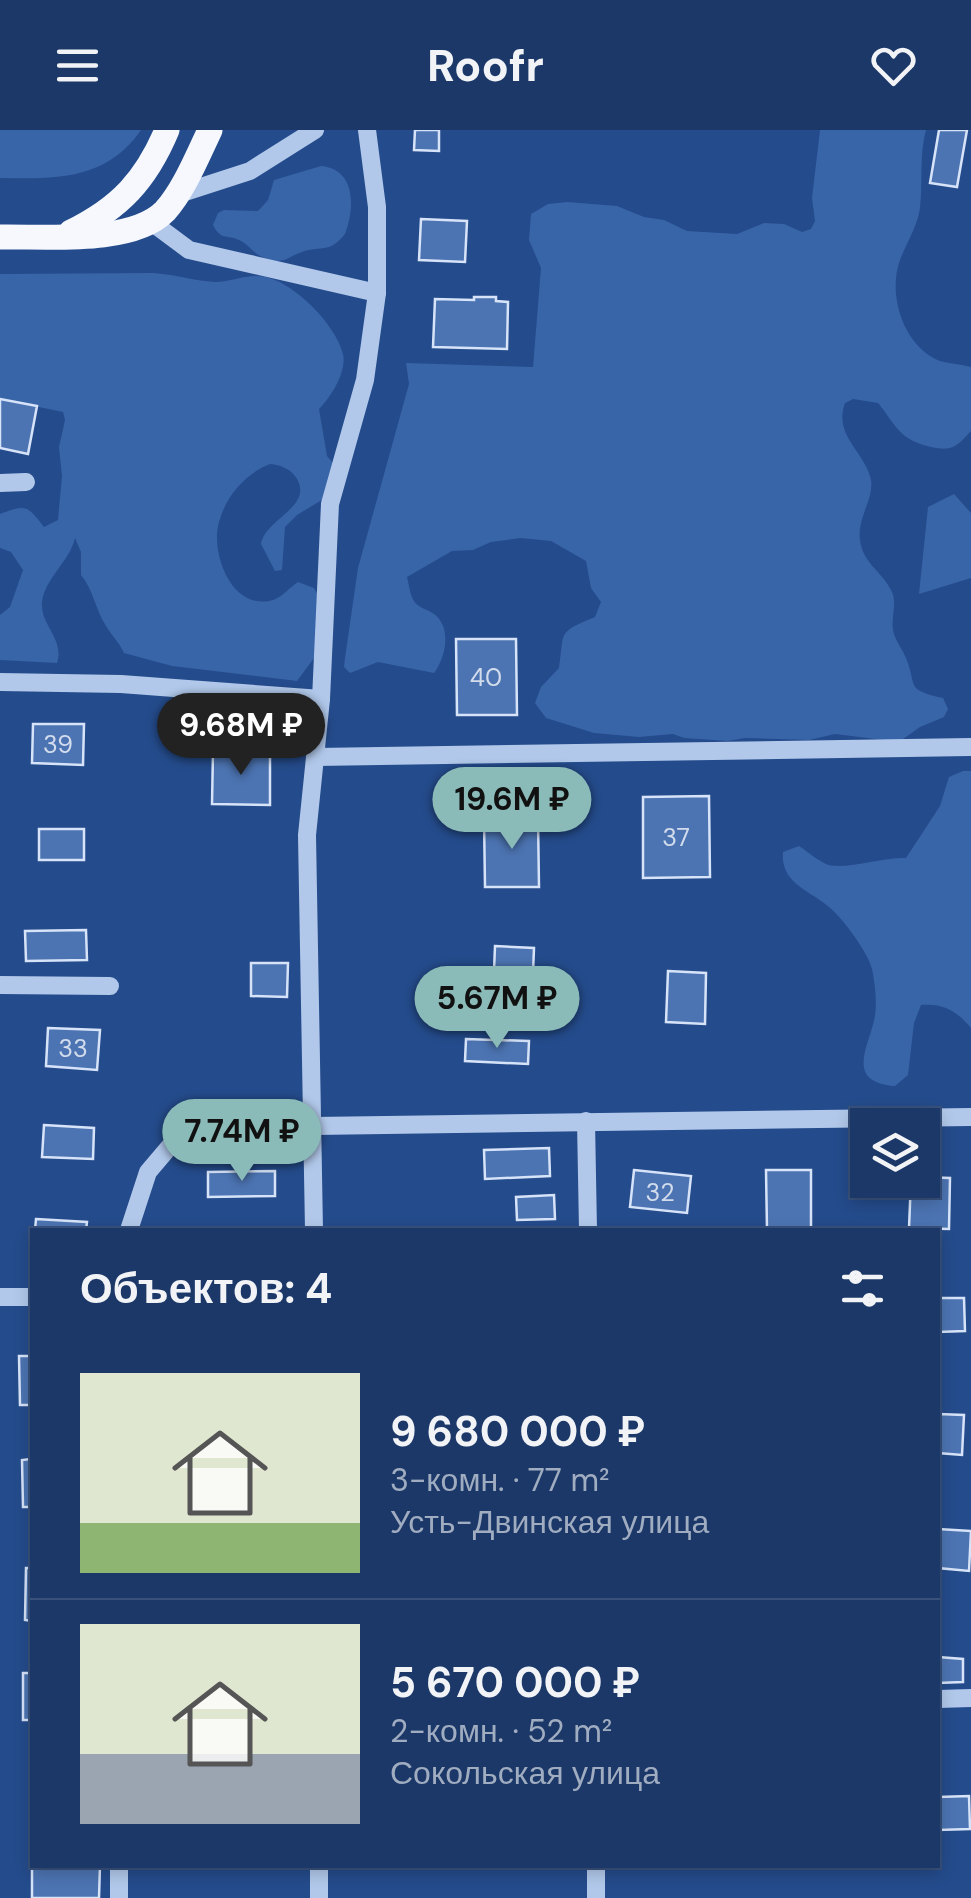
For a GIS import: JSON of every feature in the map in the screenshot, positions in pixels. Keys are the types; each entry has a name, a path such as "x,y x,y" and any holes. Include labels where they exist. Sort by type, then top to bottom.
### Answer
{"main road":[{"path":"62,236 122,202 140,179 167,130"},
{"path":"0,237 110,233 150,222 175,196 210,130"}],"street":[{"path":"175,196 250,171 314,130"},
{"path":"314,1228 307,835 321,699 330,504 365,380 377,292 377,207 366,130"},
{"path":"150,222 190,250 377,292"},
{"path":"0,483 26,482"},
{"path":"0,682 120,684 321,699"},
{"path":"316,757 971,747"},
{"path":"0,985 110,986"},
{"path":"130,1228 148,1172 176,1139 206,1119 314,1126 971,1117"},
{"path":"586,1122 588,1228"},
{"path":"0,1297 30,1297"},
{"path":"940,1699 971,1698"},
{"path":"118,1868 119,1898"},
{"path":"318,1868 319,1898"},
{"path":"596,1868 596,1898"}],"shaded area":[{"path":"0,130 141,130 112,159 78,174 0,178"},
{"path":"820,130 926,130 920,208 900,260 897,304 908,332 927,354 940,361 971,367 971,431 956,445 941,449 903,435 878,403 853,399 845,403 842,415 846,434 871,480 860,532 862,548 892,592 893,630 914,686 943,698 948,709 944,717 899,742 835,734 809,740 728,741 673,734 639,737 594,733 546,718 535,703 541,687 559,668 565,635 595,617 601,602 591,588 586,561 551,541 520,538 452,551 407,577 416,603 434,614 443,626 444,651 434,673 378,662 350,673 344,667 358,568 409,384 406,363 533,367 541,268 529,240 531,214 548,204 567,202 617,206 687,231 737,234 764,223 784,224 802,232 811,229 815,221 812,198"},
{"path":"321,166 341,174 350,191 345,234 334,244 277,261 261,257 243,242 221,235 213,225 218,213 224,210 258,211 268,200 274,180"},
{"path":"153,273 215,282 255,276 280,282 324,319 343,354 340,376 319,409 327,456 338,469 332,494 285,527 282,570 275,571 261,544 264,535 299,497 297,479 285,468 270,464 245,480 226,503 217,535 227,577 246,597 273,600 298,582 314,588 318,595 317,654 297,681 172,666 124,653 102,620 81,575 81,552 75,538 42,602 58,647 57,663 0,660 0,615 10,607 23,570 11,552 0,548 0,514 25,508 44,527 58,520 62,476 59,447 65,420 63,412 0,399 0,274"},
{"path":"954,494 971,513 971,578 919,594 928,507"},
{"path":"971,771 971,1028 949,1009 921,1005 914,1023 908,1075 895,1086 879,1083 869,1077 864,1060 876,1010 870,962 834,912 791,879 783,863 783,852 799,846 833,866 906,858 940,806 949,777"}],"building":[{"path":"415,130 439,130 439,151 414,150"},
{"path":"939,130 967,130 957,187 930,183"},
{"path":"421,219 467,221 465,262 419,260"},
{"path":"496,297 496,301 508,302 507,349 433,347 435,299"},
{"path":"0,399 37,406 28,454 0,448"},
{"path":"456,639 516,639 517,715 457,715"},
{"path":"33,724 84,724 83,765 32,763"},
{"path":"213,751 270,752 270,805 212,804"},
{"path":"709,796 710,877 643,878 643,797"},
{"path":"538,817 539,887 485,887 484,818"},
{"path":"39,829 84,829 84,860 39,860"},
{"path":"86,930 87,960 26,961 25,931"},
{"path":"495,946 534,948 532,998 493,997"},
{"path":"251,963 288,963 287,997 251,996"},
{"path":"668,971 706,973 705,1024 666,1022"},
{"path":"48,1028 100,1030 97,1070 46,1066"},
{"path":"466,1039 529,1041 528,1064 465,1061"},
{"path":"44,1125 94,1128 93,1159 42,1157"},
{"path":"549,1148 550,1176 485,1179 484,1150"},
{"path":"634,1170 691,1176 687,1213 630,1207"},
{"path":"766,1170 811,1170 811,1228 767,1228"},
{"path":"275,1171 275,1196 208,1197 208,1172"},
{"path":"940,1178 950,1178 949,1229 909,1228 910,1198 940,1198"},
{"path":"554,1195 555,1219 517,1220 516,1197"},
{"path":"36,1219 87,1222 86,1228 35,1228"},
{"path":"940,1298 964,1298 965,1331 940,1332"},
{"path":"19,1356 30,1356 30,1405 20,1405"},
{"path":"940,1414 964,1415 962,1455 940,1453"},
{"path":"30,1459 30,1507 23,1507 22,1460"},
{"path":"940,1529 971,1531 969,1571 940,1568"},
{"path":"26,1568 30,1568 30,1621 25,1620"},
{"path":"940,1657 963,1659 963,1682 940,1683"},
{"path":"23,1673 30,1673 30,1720 23,1720"},
{"path":"969,1796 970,1829 940,1830 940,1797"},
{"path":"32,1868 100,1868 99,1898 32,1898"}]}
